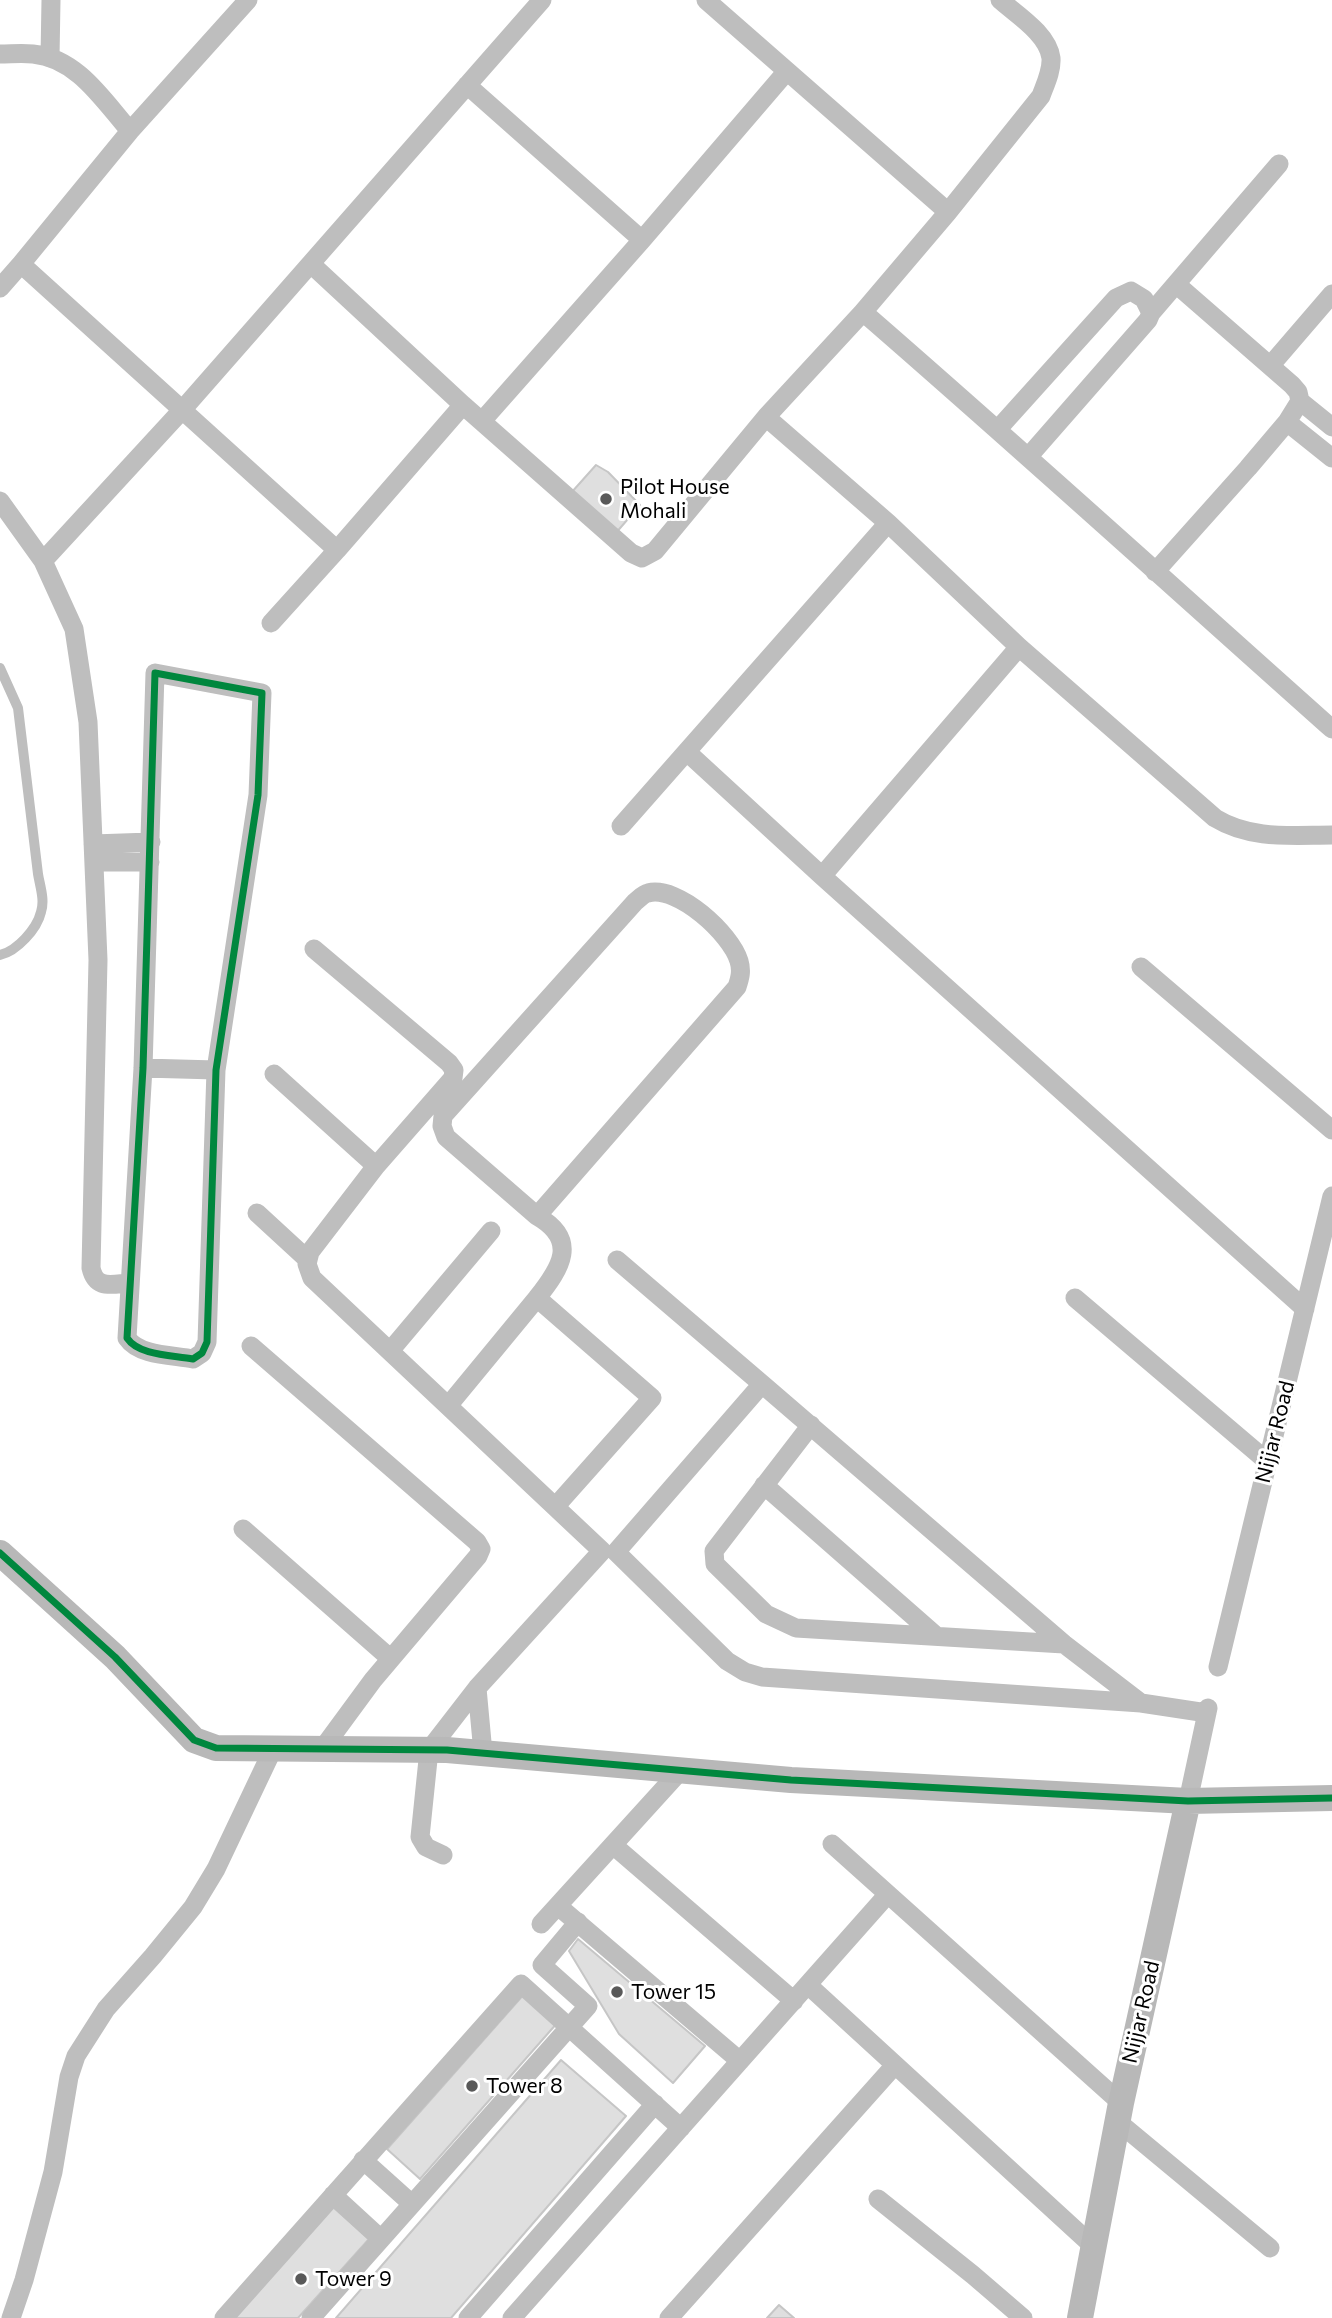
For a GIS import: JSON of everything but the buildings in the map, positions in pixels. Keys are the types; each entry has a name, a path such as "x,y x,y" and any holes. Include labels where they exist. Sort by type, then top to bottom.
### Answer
{"street":[{"path":"50,58 51,0"},
{"path":"0,289 130,131 247,0"},
{"path":"43,561 183,409 542,0"},
{"path":"706,0 948,212"},
{"path":"311,264 463,405 631,553 642,558 655,551 766,417 863,312 1041,96 1051,59 1045,43 1000,0"},
{"path":"0,54 34,54 62,62 87,81 130,131"},
{"path":"482,421 787,71"},
{"path":"467,85 642,240"},
{"path":"1029,456 1279,164"},
{"path":"21,264 337,550"},
{"path":"1176,284 1270,366 1298,392 1300,401 1332,427"},
{"path":"998,429 1116,298 1131,291 1144,299 1151,313"},
{"path":"1270,366 1332,294"},
{"path":"863,312 1029,456 1332,729"},
{"path":"1155,572 1287,422 1300,401"},
{"path":"271,623 463,405"},
{"path":"766,417 888,523 1020,647 1215,818 1230,827 1262,835 1332,835"},
{"path":"1287,422 1332,458"},
{"path":"0,501 43,561 74,629 88,722 98,960 91,1268 94,1279 99,1283 130,1283"},
{"path":"621,826 888,523"},
{"path":"822,876 1020,647"},
{"path":"155,673 262,693 258,795 216,1070 207,1342 202,1353 193,1359 146,1351 129,1342 127,1338 143,1068 151,852 155,673"},
{"path":"687,752 1305,1308"},
{"path":"94,853 151,852"},
{"path":"448,1406 556,1275 561,1255 561,1236 552,1225 537,1216 446,1137 442,1126 443,1116 635,902 646,893 662,892 672,895 707,919 733,948 741,968 737,987 537,1216"},
{"path":"307,1259 376,1166 453,1078 454,1070 314,949"},
{"path":"1140,967 1332,1130"},
{"path":"143,1068 216,1070"},
{"path":"274,1074 376,1166"},
{"name":"Nijjar Road","path":"1218,1667 1332,1196"},
{"path":"257,1213 307,1259 313,1278 602,1551 477,1688 429,1749 420,1837 426,1847 443,1855"},
{"path":"390,1351 491,1231"},
{"path":"617,1260 1064,1644 1141,1703"},
{"path":"537,1298 652,1398 555,1507"},
{"path":"1074,1298 1268,1462"},
{"path":"251,1346 477,1542 481,1549 323,1748"},
{"path":"762,1384 616,1552 727,1661 745,1672 762,1677 1141,1703"},
{"path":"811,1425 716,1546 712,1556 715,1563 766,1614 796,1628 1064,1644"},
{"path":"764,1485 935,1635"},
{"path":"243,1529 391,1659"},
{"path":"0,1553 115,1657 194,1740 228,1749 429,1749 791,1780 1188,1801 1332,1798"},
{"path":"477,1688 483,1753"},
{"name":"Nijjar Road","path":"1080,2318 1119,2112 1208,1710 1141,1703"},
{"path":"11,2318 53,2172 69,2077 76,2056 106,2009 193,1907 216,1869 273,1749"},
{"path":"541,1924 681,1770"},
{"path":"832,1844 1269,2248"},
{"path":"613,1845 794,2001"},
{"path":"512,2318 888,1894"},
{"path":"558,1906 740,2061"},
{"path":"311,2318 588,2006 542,1965 578,1922"},
{"path":"224,2318 521,1984 681,2128"},
{"path":"808,1984 1094,2247"},
{"path":"669,2318 895,2065"},
{"path":"468,2318 655,2104"},
{"path":"363,2160 412,2204"},
{"path":"333,2195 381,2239"},
{"path":"878,2199 974,2274 1023,2318"}],"lane":[{"path":"0,668 4,686 18,708 42,903 42,912 35,925 16,947 0,955"}],"cycle path":[{"path":"155,673 262,693 258,795 216,1070 207,1342 202,1353 193,1359 148,1352 132,1344 127,1338 143,1068 155,673"},
{"path":"0,1553 115,1657 194,1740 216,1748 447,1750 791,1780 1188,1801 1332,1798"}],"place":[{"name":"Pilot House Mohali","path":"606,499"},
{"name":"Tower 15","path":"617,1992"},
{"name":"Tower 8","path":"472,2086"},
{"name":"Tower 9","path":"301,2279"}]}
